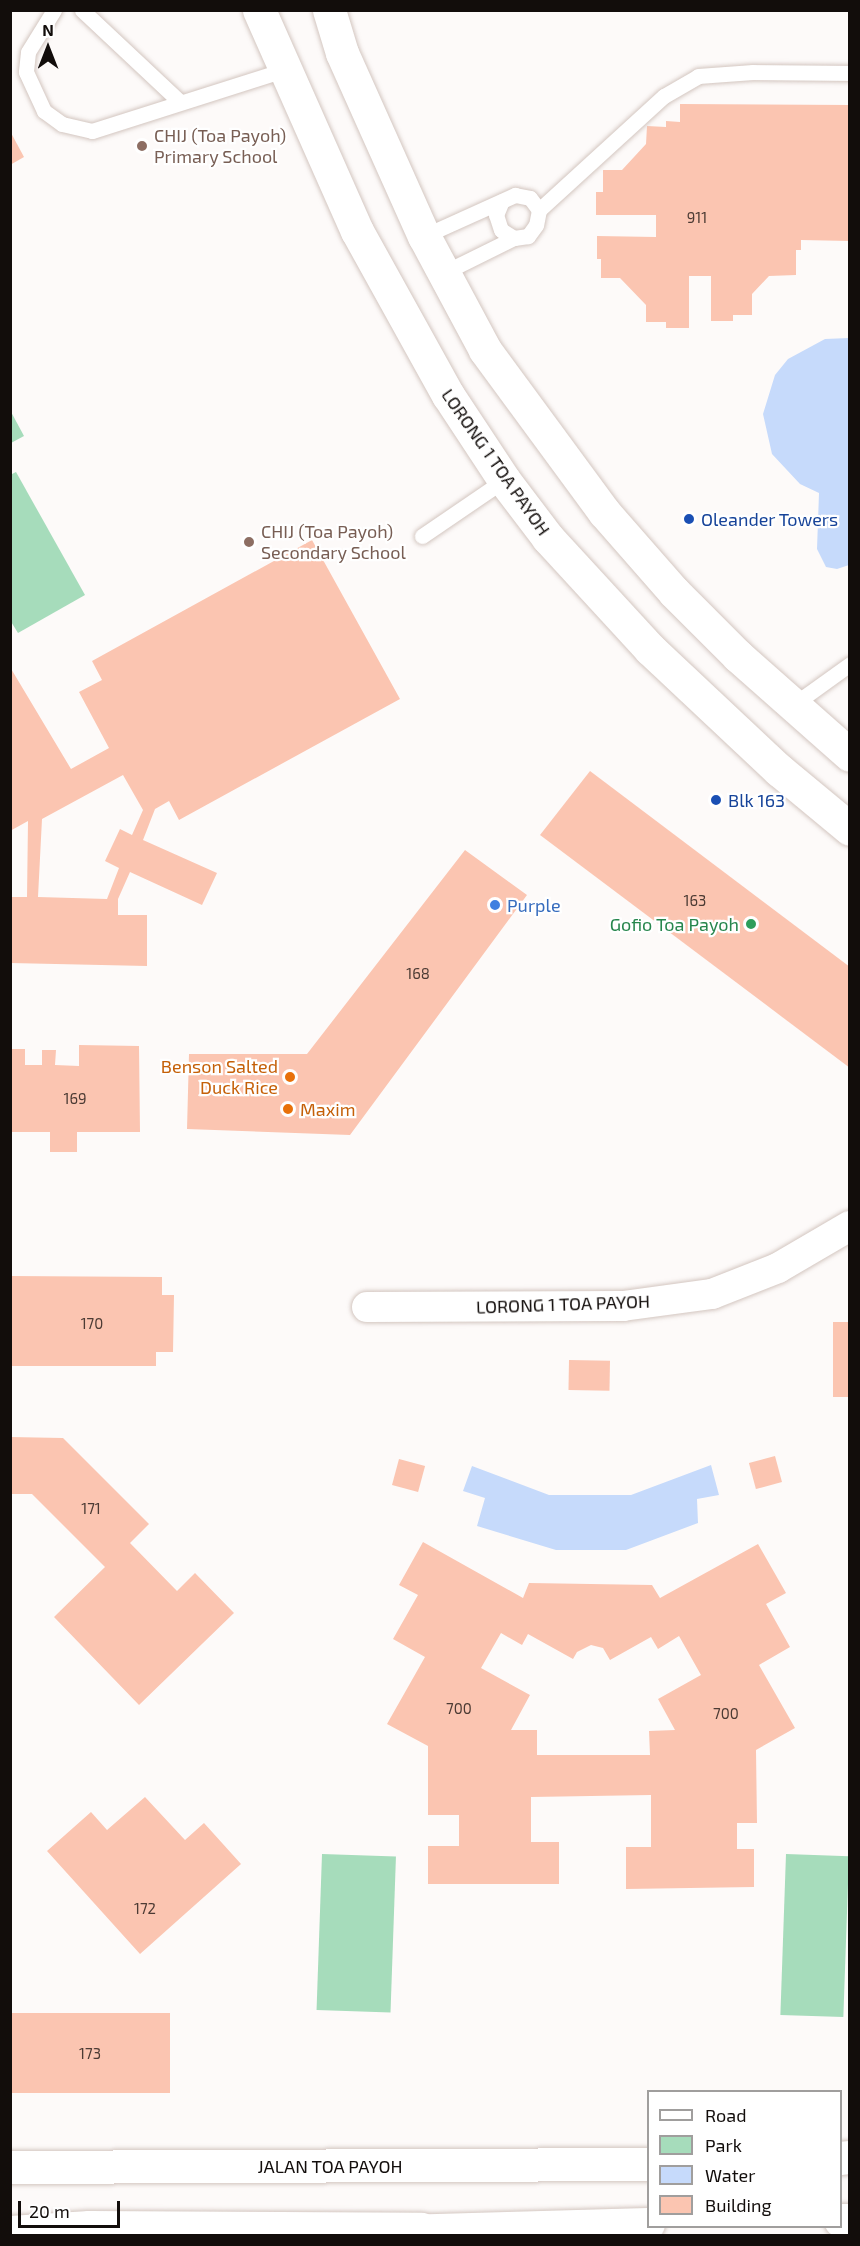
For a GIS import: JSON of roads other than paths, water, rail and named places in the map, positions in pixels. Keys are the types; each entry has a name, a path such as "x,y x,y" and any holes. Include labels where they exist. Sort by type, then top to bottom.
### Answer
{"main road":[{"name":"LORONG 1 TOA PAYOH","path":"259,10 284,70 386,286 448,395 504,480 548,538 650,649 779,770 849,829"},
{"path":"328,10 342,53 441,274 485,350 604,512 674,592 849,755"},
{"name":"JALAN TOA PAYOH","path":"10,2167 647,2164"},
{"path":"10,2232 89,2227 421,2229 647,2224"},
{"path":"347,2235 421,2229"}],"street":[{"name":"LORONG 1 TOA PAYOH","path":"368,1307 623,1305 712,1294 778,1268 849,1226"}],"lane":[{"path":"54,10 28,52 27,72 44,111 62,124 92,132 179,100 284,70"},
{"path":"82,10 179,100"},
{"path":"441,274 514,238 528,236 536,225 539,210 664,96 698,76 753,72 849,73"},
{"path":"424,236 515,195 530,198 539,210"},
{"path":"502,201 496,215 501,230 514,238"},
{"path":"422,536 504,480"},
{"path":"794,705 849,664"}],"water":[{"path":"849,338 849,565 837,569 826,567 817,549 819,493 800,484 772,454 763,414 775,375 788,359 825,339"},
{"path":"711,1465 719,1495 697,1499 698,1523 626,1550 556,1550 477,1526 485,1498 463,1491 472,1466 549,1495 631,1495"}],"place":[{"name":"CHIJ (Toa Payoh) Primary School","path":"142,146"},
{"name":"Oleander Towers","path":"689,519"},
{"name":"CHIJ (Toa Payoh) Secondary School","path":"249,542"},
{"name":"Blk 163","path":"716,800"},
{"name":"Purple","path":"495,905"},
{"name":"Gofio Toa Payoh","path":"751,924"},
{"name":"Benson Salted Duck Rice","path":"290,1077"},
{"name":"Maxim","path":"288,1109"}]}
